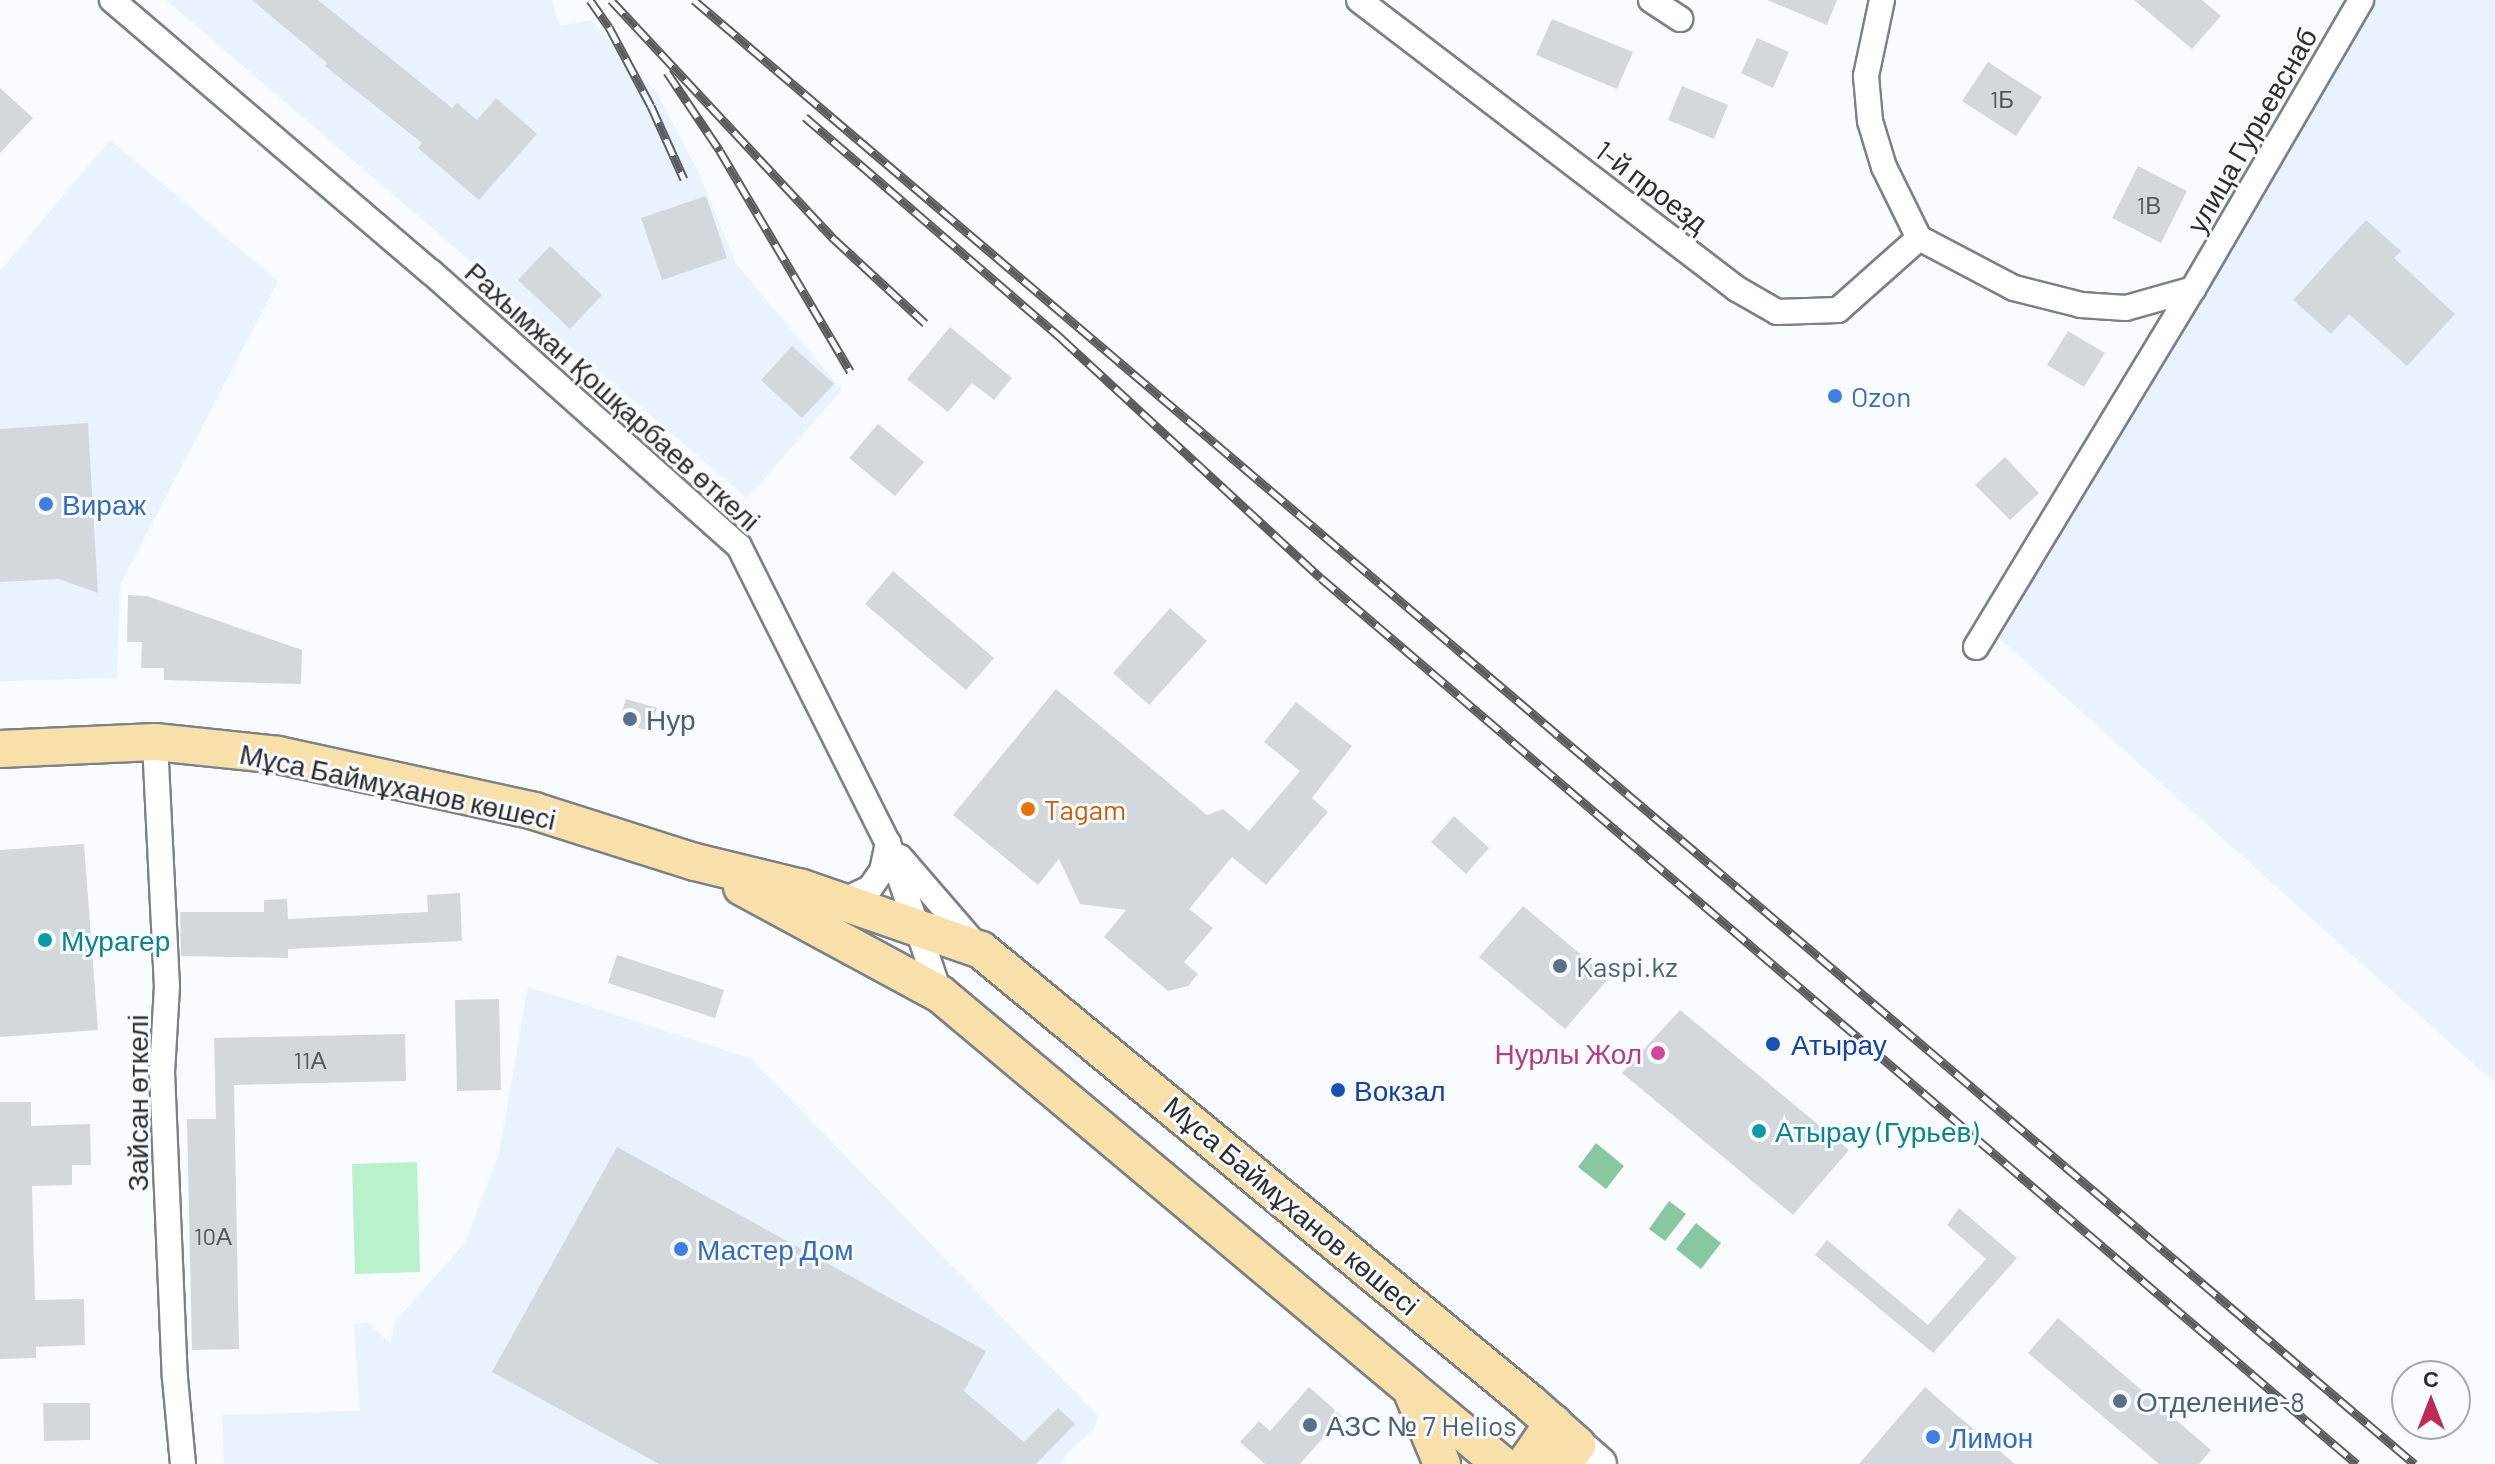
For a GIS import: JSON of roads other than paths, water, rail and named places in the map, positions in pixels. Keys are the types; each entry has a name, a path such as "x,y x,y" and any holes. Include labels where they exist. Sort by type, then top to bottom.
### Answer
{"main road":[{"name":"Мұса Баймұханов көшесі","path":"0,749 155,742 278,755 534,811 695,862"},
{"path":"695,862 802,888 981,950"},
{"path":"695,862 940,994 1501,1464"},
{"name":"Мұса Баймұханов көшесі","path":"981,950 1169,1103 1573,1449"},
{"path":"1413,1392 1442,1464"},
{"path":"1525,1464 1573,1449"}],"street":[{"name":"Рахымжан Қошқарбаев өткелі","path":"112,0 431,272 739,546 888,843 940,994"},
{"name":"1-й проезд","path":"1359,0 1737,289 1777,312 1838,310 1919,238"},
{"path":"1651,0 1680,19"},
{"path":"1882,0 1866,76 1870,121 1884,167 1919,238 2014,288 2081,305 2126,308 2193,289"},
{"name":"улица Гурьевснаб","path":"1976,647 2193,289 2361,0"},
{"name":"Зайсан өткелі","path":"155,742 154,789 167,986 163,1088 175,1378 183,1464"},
{"path":"840,902 870,888 882,871 888,843"},
{"path":"888,843 981,950"}],"railway":[{"path":"590,0 609,27 651,106 684,179"},
{"path":"611,0 834,239 925,323"},
{"path":"694,0 2415,1464"},
{"path":"667,72 720,151 850,371"},
{"path":"805,117 1062,339 1321,578 2357,1464"}],"place":[{"name":"Ozon","path":"1835,396"},
{"name":"Вираж","path":"46,504"},
{"name":"Нур","path":"630,719"},
{"name":"Tagam","path":"1028,809"},
{"name":"Мурагер","path":"45,940"},
{"name":"Kaspi.kz","path":"1560,966"},
{"name":"Атырау","path":"1773,1044"},
{"name":"Нурлы Жол","path":"1658,1053"},
{"name":"Вокзал","path":"1338,1090"},
{"name":"Атырау (Гурьев)","path":"1759,1131"},
{"name":"Мастер Дом","path":"681,1249"},
{"name":"Отделение-8","path":"2120,1401"},
{"name":"АЗС № 7 Helios","path":"1310,1425"},
{"name":"Лимон","path":"1933,1437"}]}
